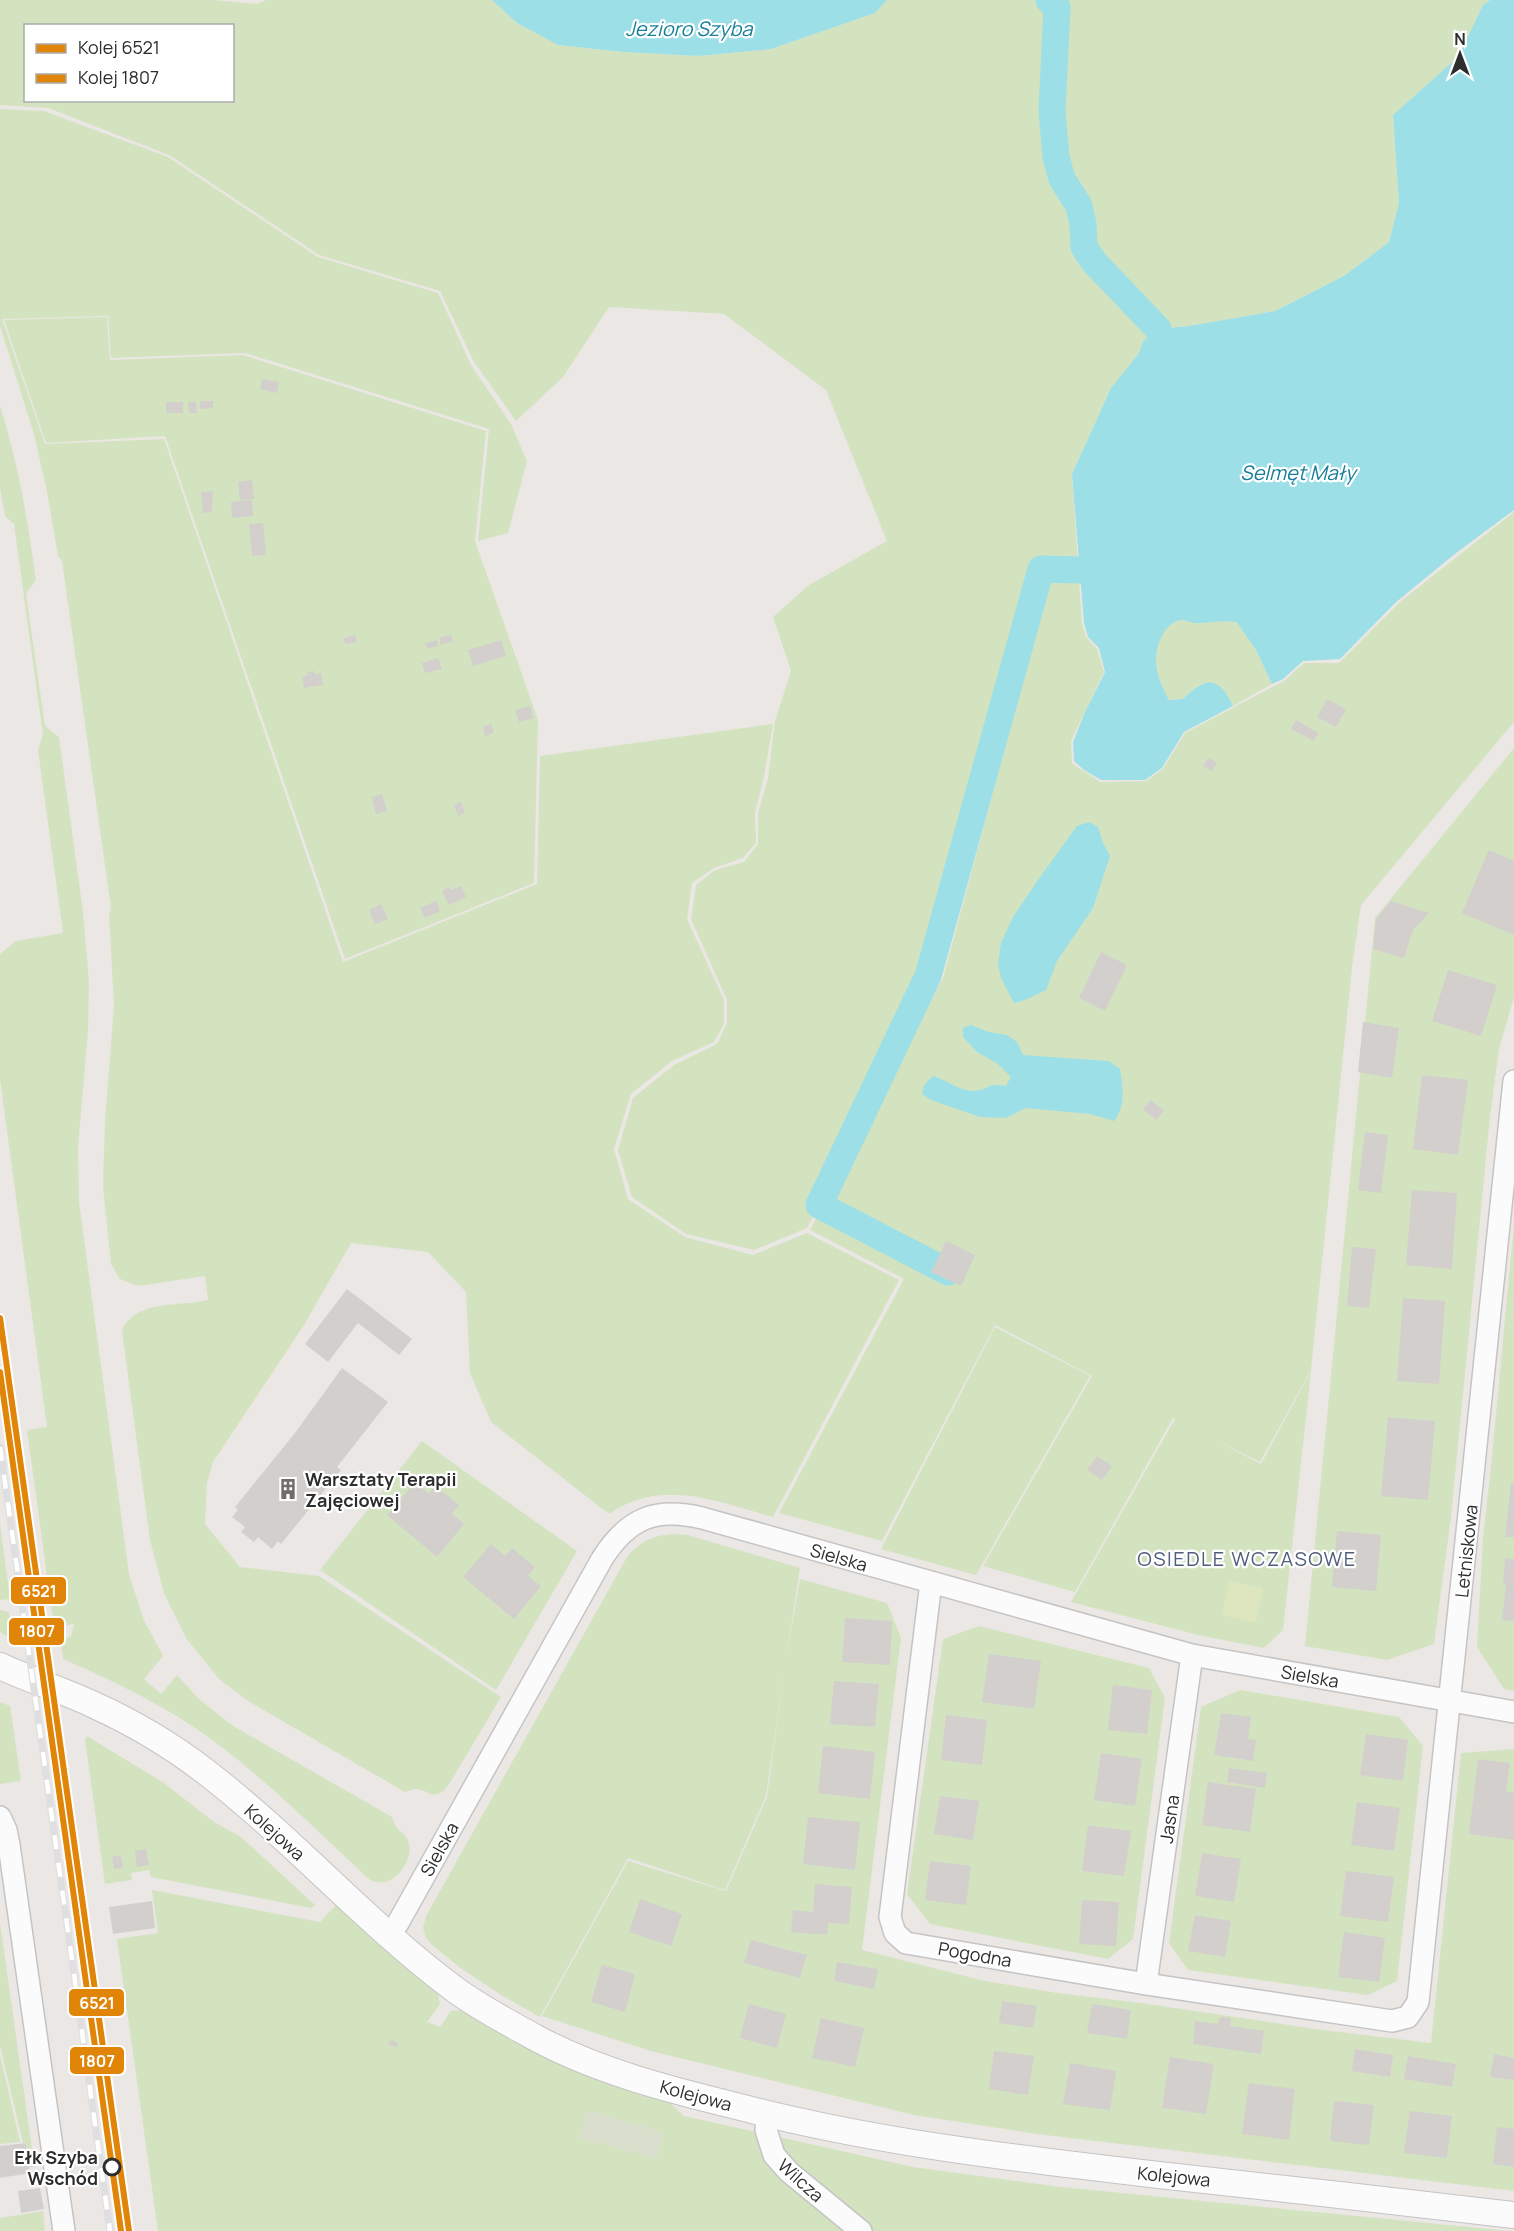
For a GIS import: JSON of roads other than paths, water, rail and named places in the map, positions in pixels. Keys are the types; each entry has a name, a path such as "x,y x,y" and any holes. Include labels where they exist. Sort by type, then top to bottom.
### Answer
{"street":[{"name":"Letniskowa","path":"1408,2017 1418,2002 1514,1081"},
{"name":"Sielska","path":"389,1935 398,1923 614,1540 629,1526 647,1517 667,1513 685,1514 1192,1655 1514,1712"},
{"name":"Pogodna","path":"931,1582 890,1917 895,1933 906,1942 1146,1984 1392,2021 1408,2017"},
{"name":"Jasna","path":"1146,1984 1192,1655"},
{"name":"Kolejowa","path":"0,1666 113,1714 182,1755 235,1795 389,1935 458,1991 486,2010 541,2041 598,2066 665,2088 767,2114 860,2134 985,2154 1514,2215"},
{"path":"0,1817 8,1837 64,2231"},
{"name":"Wilcza","path":"767,2114 766,2130 774,2155 789,2172 861,2231"}],"water":[{"name":"Jezioro Szyba","path":"492,0 887,0 875,13 771,49 699,56 623,52 558,45 517,23"},
{"name":"Selmęt Mały","path":"1490,0 1514,0 1514,510 1456,553 1395,603 1340,659 1303,661 1283,679 1272,684 1256,650 1237,622 1197,623 1181,620 1173,623 1164,632 1156,659 1158,676 1169,700 1183,699 1199,686 1211,683 1223,689 1233,706 1184,732 1162,768 1145,780 1101,780 1074,761 1073,742 1105,672 1099,648 1088,637 1084,623 1072,474 1111,388 1139,353 1143,341 1158,329 1275,311 1344,276 1389,242 1399,203 1393,115 1458,57 1483,5"},
{"path":"1089,822 1098,827 1110,856 1093,908 1057,961 1046,990 1014,1003 1001,978 998,965 1001,943 1013,917 1077,826"},
{"path":"971,1025 989,1032 1007,1035 1017,1042 1023,1055 1109,1061 1120,1069 1123,1090 1118,1115 1114,1121 1090,1114 1026,1108 1006,1118 980,1117 931,1100 922,1094 924,1085 933,1076 968,1091 995,1085 1006,1086 1011,1077 998,1064 977,1052 963,1037 963,1028"}],"waterway":[{"path":"1049,0 1057,7 1052,111 1056,157 1062,179 1079,206 1084,247 1094,262 1158,329"},
{"path":"948,1272 819,1205 928,976 1041,569 1080,570"}],"railway":[{"path":"0,1447 110,2231"}],"rail line":[{"name":"6521","path":"0,1318 129,2231"},
{"name":"1807","path":"0,1372 121,2231"}],"place":[{"name":"Warsztaty Terapii Zajęciowej","path":"288,1489"},
{"name":"Ełk Szyba Wschód","path":"112,2167"}],"district":[{"name":"OSIEDLE WCZASOWE","path":"1247,1558"}]}
